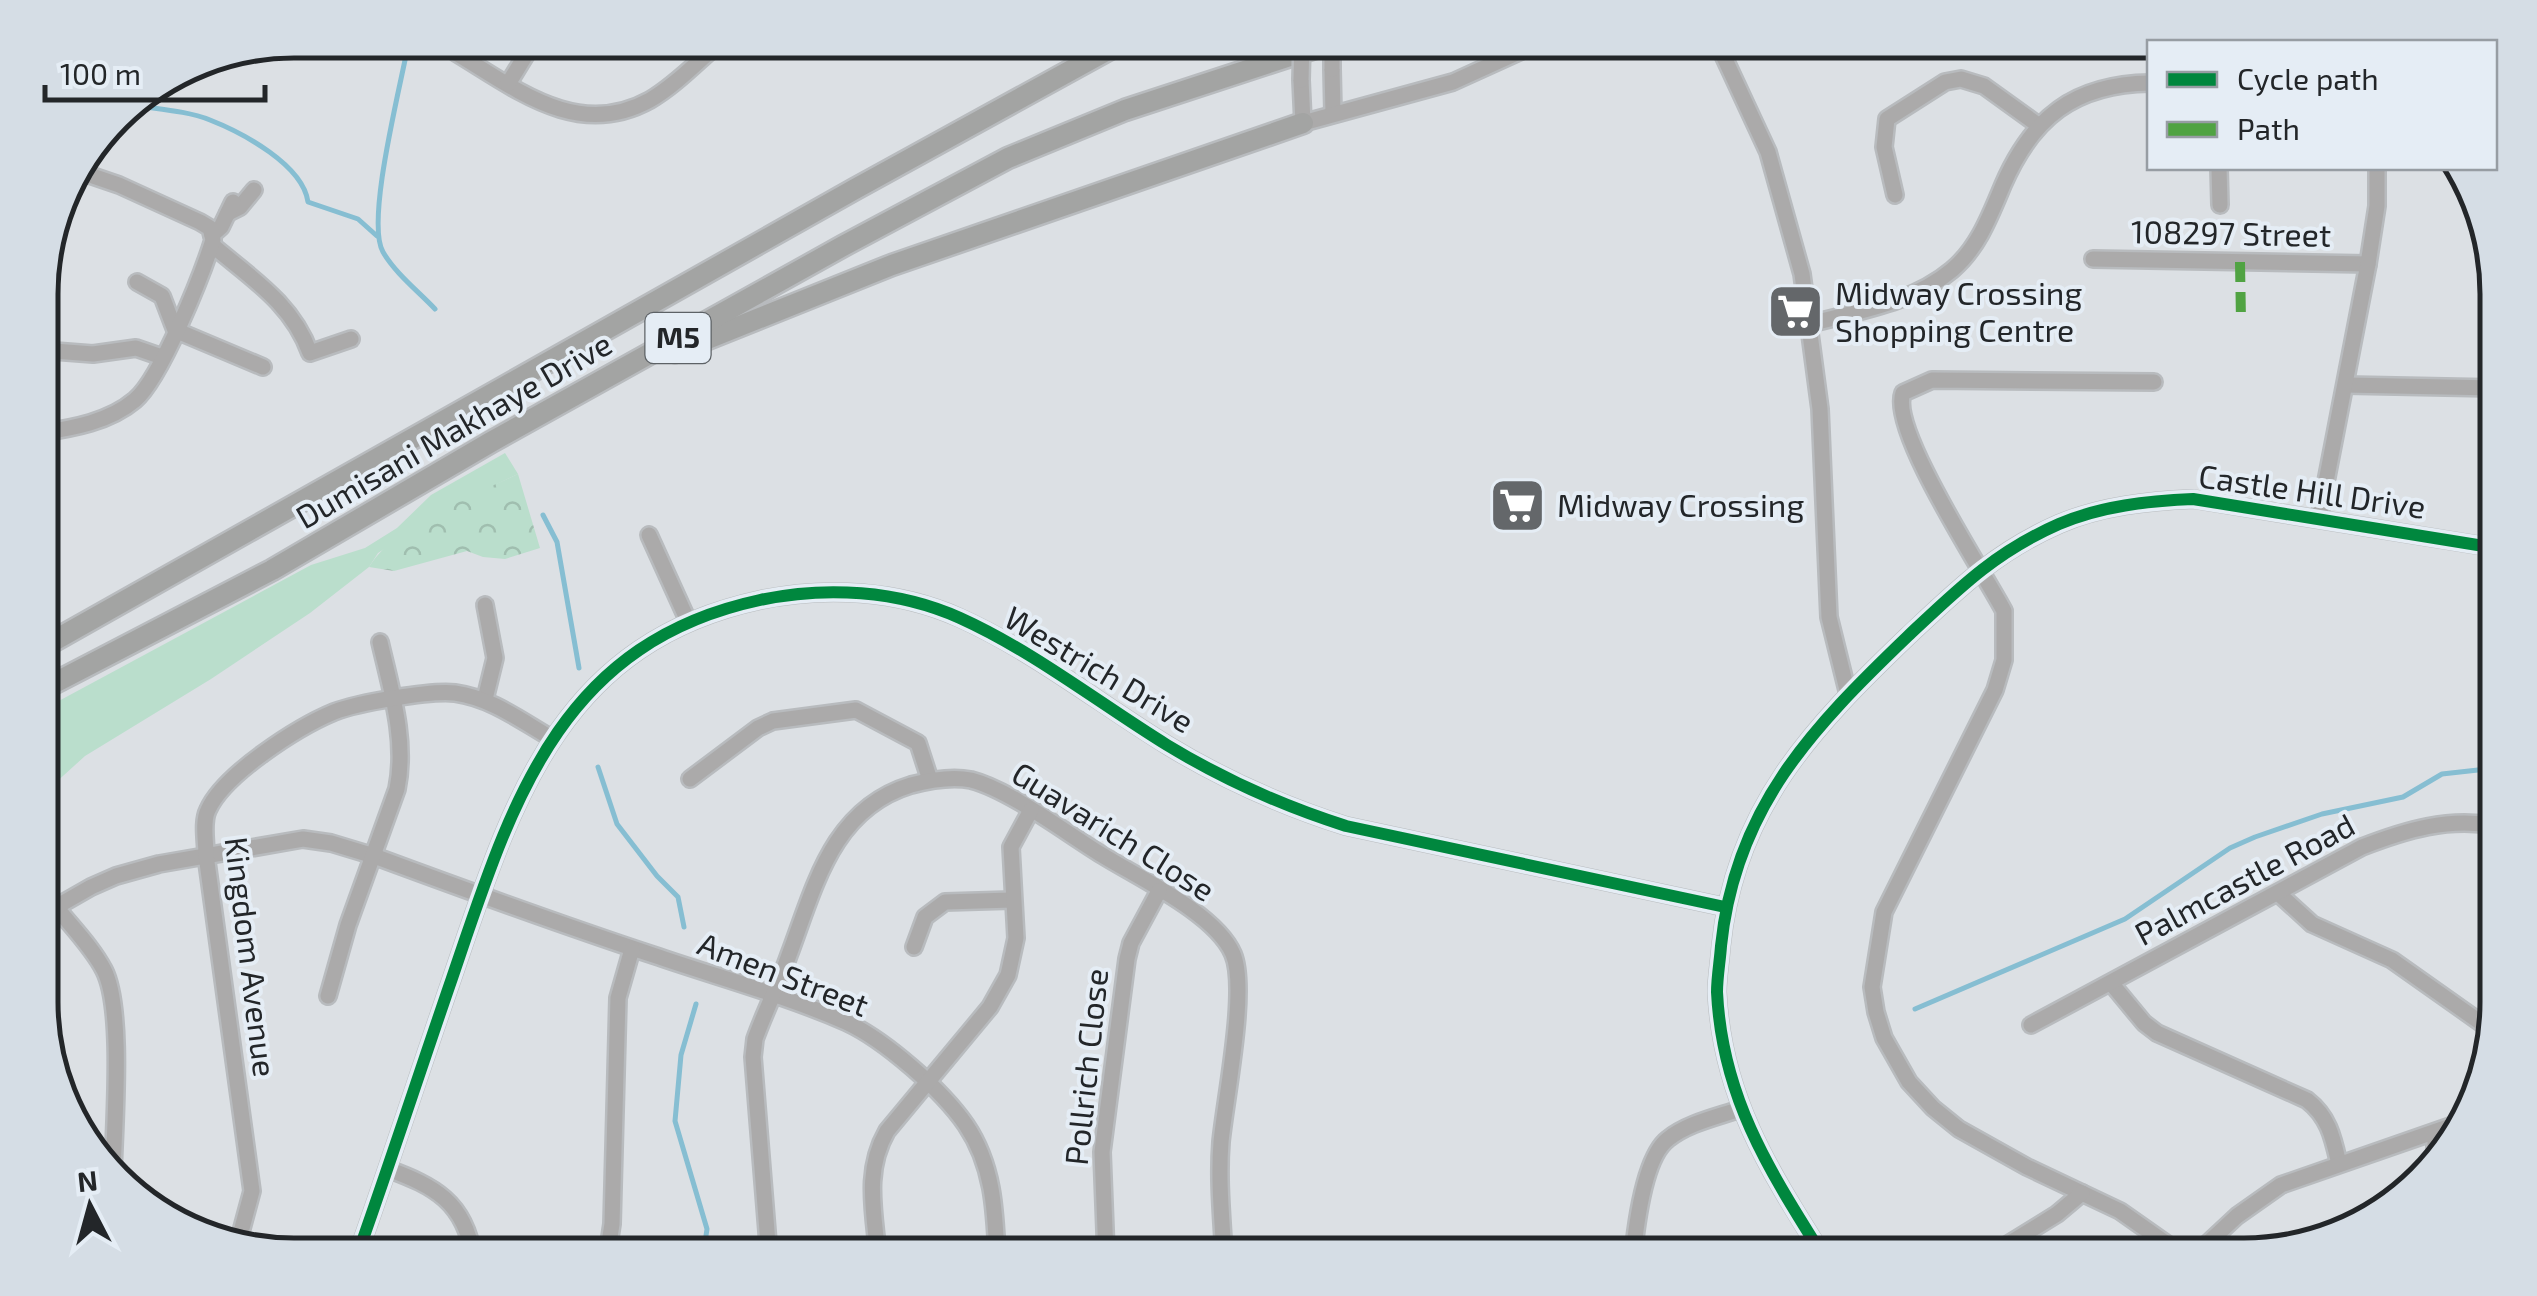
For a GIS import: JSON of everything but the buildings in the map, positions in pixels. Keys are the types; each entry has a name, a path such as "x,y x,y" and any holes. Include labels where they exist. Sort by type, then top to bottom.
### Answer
{"main road":[{"name":"Dumisani Makhaye Drive","path":"58,639 855,188 1093,58"},
{"name":"Dumisani Makhaye Drive","path":"58,682 272,570 584,390 1008,158 1125,110 1282,58"},
{"path":"584,390 892,265 1302,123"}],"street":[{"path":"464,58 532,99 566,113 597,115 626,110 666,88 702,58"},
{"path":"508,84 524,58"},
{"path":"1302,58 1302,123 1453,82 1506,58"},
{"path":"1333,112 1334,58"},
{"path":"1724,58 1768,152 1792,231 1810,324 1820,409 1829,617 1848,694"},
{"path":"1894,195 1884,147 1887,119 1944,82 1961,79 1984,86 2038,124"},
{"path":"1810,324 1901,299 1951,271 1985,228 2007,176 2038,124 2072,100 2109,87 2147,83"},
{"path":"2219,170 2220,205"},
{"path":"2319,518 2368,264 2377,206 2376,170"},
{"path":"90,175 210,228 212,240 290,312 310,353 351,339"},
{"path":"58,429 94,422 136,399 150,382 212,240 230,207 240,208 254,190"},
{"name":"108297 Street","path":"2092,259 2368,264"},
{"path":"137,282 162,296 175,330 263,366"},
{"path":"58,350 93,354 136,348 162,357"},
{"path":"2154,382 1932,380 1903,392 1900,412 1915,450 2004,611 2004,660 1995,690 1884,912 1872,987 1884,1038 1908,1082 1933,1108 1959,1128 2146,1226 2161,1238"},
{"path":"2346,385 2480,388"},
{"name":"Castle Hill Drive","path":"1808,1238 1772,1177 1740,1109 1723,1045 1717,988 1725,907 1753,823 1793,759 1848,694 1980,569 2024,541 2063,522 2101,510 2150,501 2193,499 2480,545"},
{"path":"649,535 688,620"},
{"name":"Westrich Drive","path":"363,1238 480,896 522,788 551,738 577,705 614,670 658,637 688,620 718,610 792,594 855,593 904,600 959,618 1171,748 1294,809 1346,826 1725,907"},
{"path":"485,605 495,668 485,699"},
{"path":"328,996 401,768 393,700 380,642"},
{"name":"Kingdom Avenue","path":"241,1232 252,1191 206,855 206,817 220,791 254,762 334,712 393,700 446,692 485,699 551,738"},
{"path":"690,779 764,723 847,709 862,711 918,743 930,780"},
{"name":"Guavarich Close","path":"768,1238 753,1057 755,1040 821,869 843,830 871,804 895,790 930,780 966,779 984,784 1030,810 1159,891 1218,931 1233,954 1239,992 1220,1173 1223,1238"},
{"path":"877,1238 872,1162 887,1131 990,1007 1008,974 1016,938 1011,847 1030,810"},
{"name":"Palmcastle Road","path":"2031,1025 2362,848 2403,831 2443,823 2480,825"},
{"name":"Amen Street","path":"58,907 116,876 206,855 303,839 374,856 774,996 848,1024 927,1082 964,1122 987,1164 996,1238"},
{"name":"Pollrich Close","path":"1105,1238 1102,1152 1127,958 1159,891"},
{"path":"2278,892 2303,918 2392,960 2478,1022"},
{"path":"914,947 925,917 945,902 1012,900"},
{"path":"58,911 109,982 114,1022 113,1154"},
{"path":"609,1238 618,998 632,949"},
{"path":"2111,983 2157,1033 2307,1100 2332,1132 2339,1164"},
{"path":"1636,1238 1651,1159 1662,1145 1671,1136 1699,1123 1740,1109"},
{"path":"2213,1238 2281,1185 2442,1130"},
{"path":"2436,1132 2436,1139"},
{"path":"388,1169 429,1184 460,1217 467,1238"},
{"path":"2018,1238 2082,1193"}],"green space":[{"path":"505,453 518,474 447,508 378,553 369,567 310,613 85,756 58,780 58,701 311,565 365,548 397,528 431,495"},
{"path":"518,474 540,548 505,559 467,551 394,571 369,567 382,550 417,523"}],"waterway":[{"path":"405,58 381,182 379,236 388,260 435,309"},
{"path":"148,107 190,114 239,133 283,163 304,188 308,202 358,219 377,236"},
{"path":"543,515 557,542 579,668"},
{"path":"598,767 617,824 678,897 684,927"},
{"path":"1915,1009 2125,919 2230,848 2255,837 2322,814 2403,797 2442,774 2480,770"},
{"path":"696,1004 681,1055 675,1121 707,1229 706,1238"}],"marked path":[{"path":"2240,262 2241,321"}],"cycle path":[{"path":"1812,1238 1767,1162 1738,1099 1721,1030 1717,986 1729,897 1743,852 1784,774 1840,704 1944,603 1996,559 2059,524 2108,509 2193,499 2480,545"},
{"path":"363,1238 495,856 520,797 551,743 588,695 634,654 690,622 760,600 835,592 912,601 987,631 1188,757 1299,810 1346,826 1725,907"}],"place":[{"name":"Midway Crossing Shopping Centre","path":"1796,312"},
{"name":"Midway Crossing","path":"1518,506"}]}
